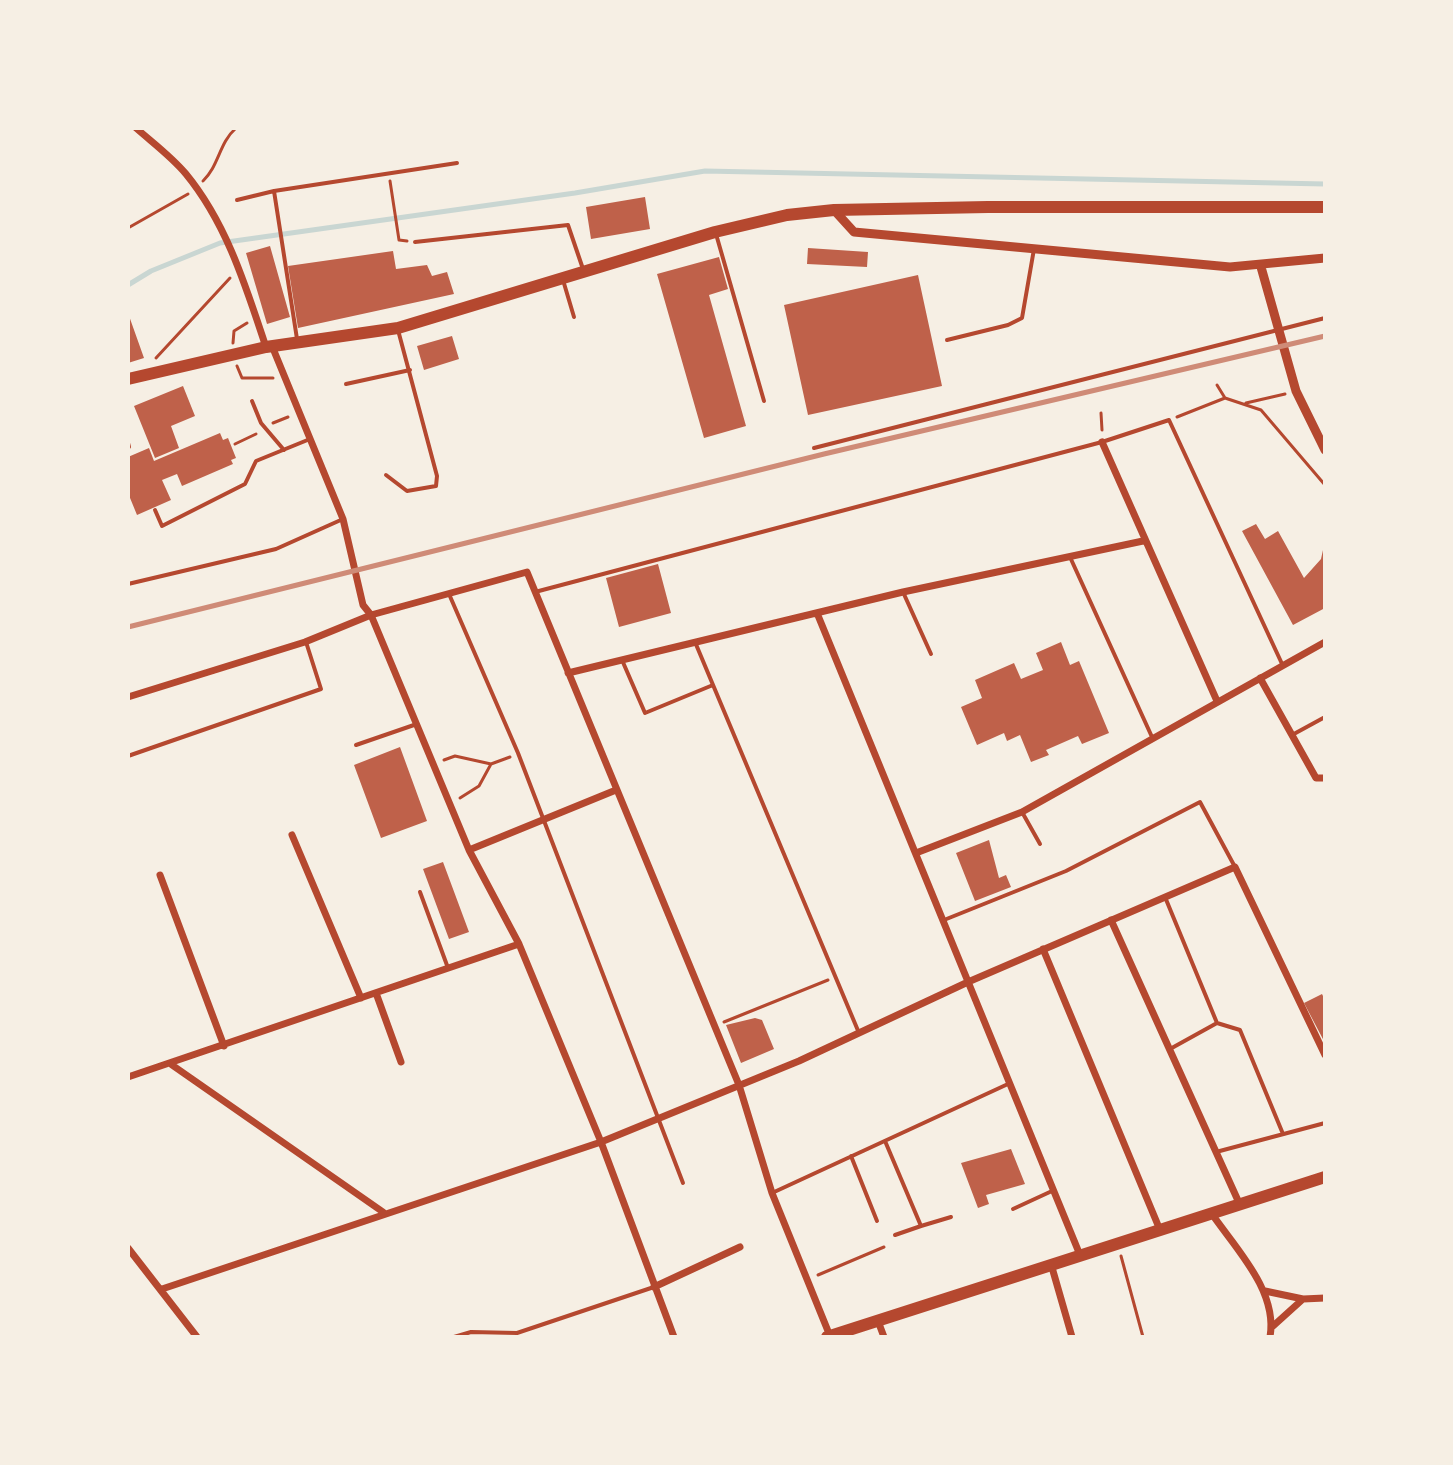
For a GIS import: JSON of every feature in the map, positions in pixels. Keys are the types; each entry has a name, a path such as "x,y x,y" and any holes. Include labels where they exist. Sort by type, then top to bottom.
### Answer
{"main road":[{"path":"134,377 269,347 398,328 715,232 834,210 1325,207"},
{"path":"829,1336 1325,1177"}],"street":[{"path":"136,128 197,188 240,268 257,319 285,377 343,519 363,605 371,615 414,725 469,850 519,944 601,1142 674,1337"},
{"path":"834,210 854,232 1169,264 1261,267 1325,258"},
{"path":"1261,267 1291,374 1306,415 1325,450"},
{"path":"1102,442 1143,541 1217,701"},
{"path":"568,673 903,592 1143,541"},
{"path":"128,697 305,642 371,615 527,572 739,1085 772,1193 829,1336"},
{"path":"817,613 1080,1255"},
{"path":"916,853 1022,812 1325,642"},
{"path":"1260,678 1316,778 1325,778"},
{"path":"469,850 616,790"},
{"path":"292,835 361,998"},
{"path":"162,1289 383,1212 601,1142 657,1120 1235,867 1325,1055"},
{"path":"160,875 224,1046"},
{"path":"1111,920 1240,1205"},
{"path":"128,1077 172,1065 519,944"},
{"path":"1043,949 1160,1230"},
{"path":"376,993 401,1062"},
{"path":"172,1065 383,1212"},
{"path":"1212,1214 1265,1291 1272,1327 1270,1337"},
{"path":"654,1287 740,1247"},
{"path":"128,1248 197,1337"},
{"path":"1051,1264 1072,1337"},
{"path":"1265,1291 1303,1299 1325,1298"},
{"path":"1272,1327 1303,1299"},
{"path":"878,1321 884,1337"}],"lane":[{"path":"237,200 274,191 457,163"},
{"path":"274,191 297,342"},
{"path":"415,242 568,225 584,271"},
{"path":"715,232 764,401"},
{"path":"947,340 1008,325 1022,318 1034,249"},
{"path":"562,278 574,317"},
{"path":"814,448 1325,318"},
{"path":"386,475 407,491 436,486 437,476 398,328"},
{"path":"346,384 410,370"},
{"path":"252,401 261,423 284,450"},
{"path":"535,592 1102,442 1169,420 1283,666"},
{"path":"155,510 162,526 245,484 256,461 310,439"},
{"path":"128,584 276,549 343,519"},
{"path":"1069,556 1152,737"},
{"path":"448,592 518,753 683,1183"},
{"path":"903,592 931,654"},
{"path":"128,756 321,689 305,642"},
{"path":"695,642 859,1033"},
{"path":"622,660 645,713 713,685"},
{"path":"1292,735 1325,717"},
{"path":"356,745 414,725"},
{"path":"944,920 1066,871 1200,802 1235,867"},
{"path":"1022,812 1040,844"},
{"path":"420,892 448,968"},
{"path":"1165,897 1217,1023"},
{"path":"1169,1049 1217,1023 1240,1030 1283,1134"},
{"path":"772,1193 1008,1084"},
{"path":"1216,1152 1325,1123"},
{"path":"885,1141 921,1226"},
{"path":"851,1156 877,1221"},
{"path":"1013,1209 1052,1191"},
{"path":"895,1235 951,1217"},
{"path":"454,1337 471,1332 517,1333 654,1287"}],"path":[{"path":"128,228 197,188 213,172 228,135 236,128"},
{"path":"392,195 399,240 415,242"},
{"path":"134,377 240,268"},
{"path":"233,341 238,326 257,319"},
{"path":"238,371 242,378 285,377"},
{"path":"1217,385 1225,398"},
{"path":"1246,403 1271,397"},
{"path":"1169,420 1225,398 1246,403 1261,410 1325,485"},
{"path":"1101,413 1102,442"},
{"path":"432,763 455,756 491,764 518,753"},
{"path":"450,804 479,786 491,764"},
{"path":"714,1025 836,978"},
{"path":"1118,1243 1143,1337"},
{"path":"807,1280 884,1247"}],"building":[{"path":"645,197 650,229 591,239 586,207"},
{"path":"270,246 290,317 267,324 246,253"},
{"path":"808,248 868,252 867,267 807,264"},
{"path":"393,251 396,269 427,265 432,276 447,272 454,294 298,328 288,266"},
{"path":"719,257 728,289 709,295 746,426 704,438 657,274"},
{"path":"918,275 942,386 808,415 784,305"},
{"path":"128,313 144,358 128,363"},
{"path":"452,336 459,359 424,370 417,346"},
{"path":"183,386 195,416 171,426 179,448 155,458 134,406"},
{"path":"220,433 223,440 228,438 236,458 231,460 233,464 182,486 177,474 162,480 171,500 137,515 128,493 128,457 149,448 154,461"},
{"path":"1256,524 1265,539 1278,531 1304,578 1321,559 1325,541 1325,608 1293,625 1242,531"},
{"path":"658,564 671,613 619,627 606,578"},
{"path":"1061,642 1070,665 1079,661 1109,733 1082,744 1078,736 1046,750 1049,755 1031,762 1020,735 1007,741 1004,733 977,745 961,707 982,698 975,680 1014,663 1021,679 1043,670 1036,653"},
{"path":"400,747 427,821 381,838 354,765"},
{"path":"989,840 999,878 1006,875 1011,887 975,901 956,853"},
{"path":"443,862 469,932 449,939 423,869"},
{"path":"1322,994 1325,1000 1325,1043 1304,1003"},
{"path":"755,1018 762,1020 774,1049 741,1063 726,1025"},
{"path":"1011,1149 1025,1184 986,1195 989,1204 978,1208 961,1163"}],"waterway":[{"path":"128,285 151,271 220,243 575,193 705,171 1325,184"}],"railway":[{"path":"128,627 824,454 1325,336"}]}
